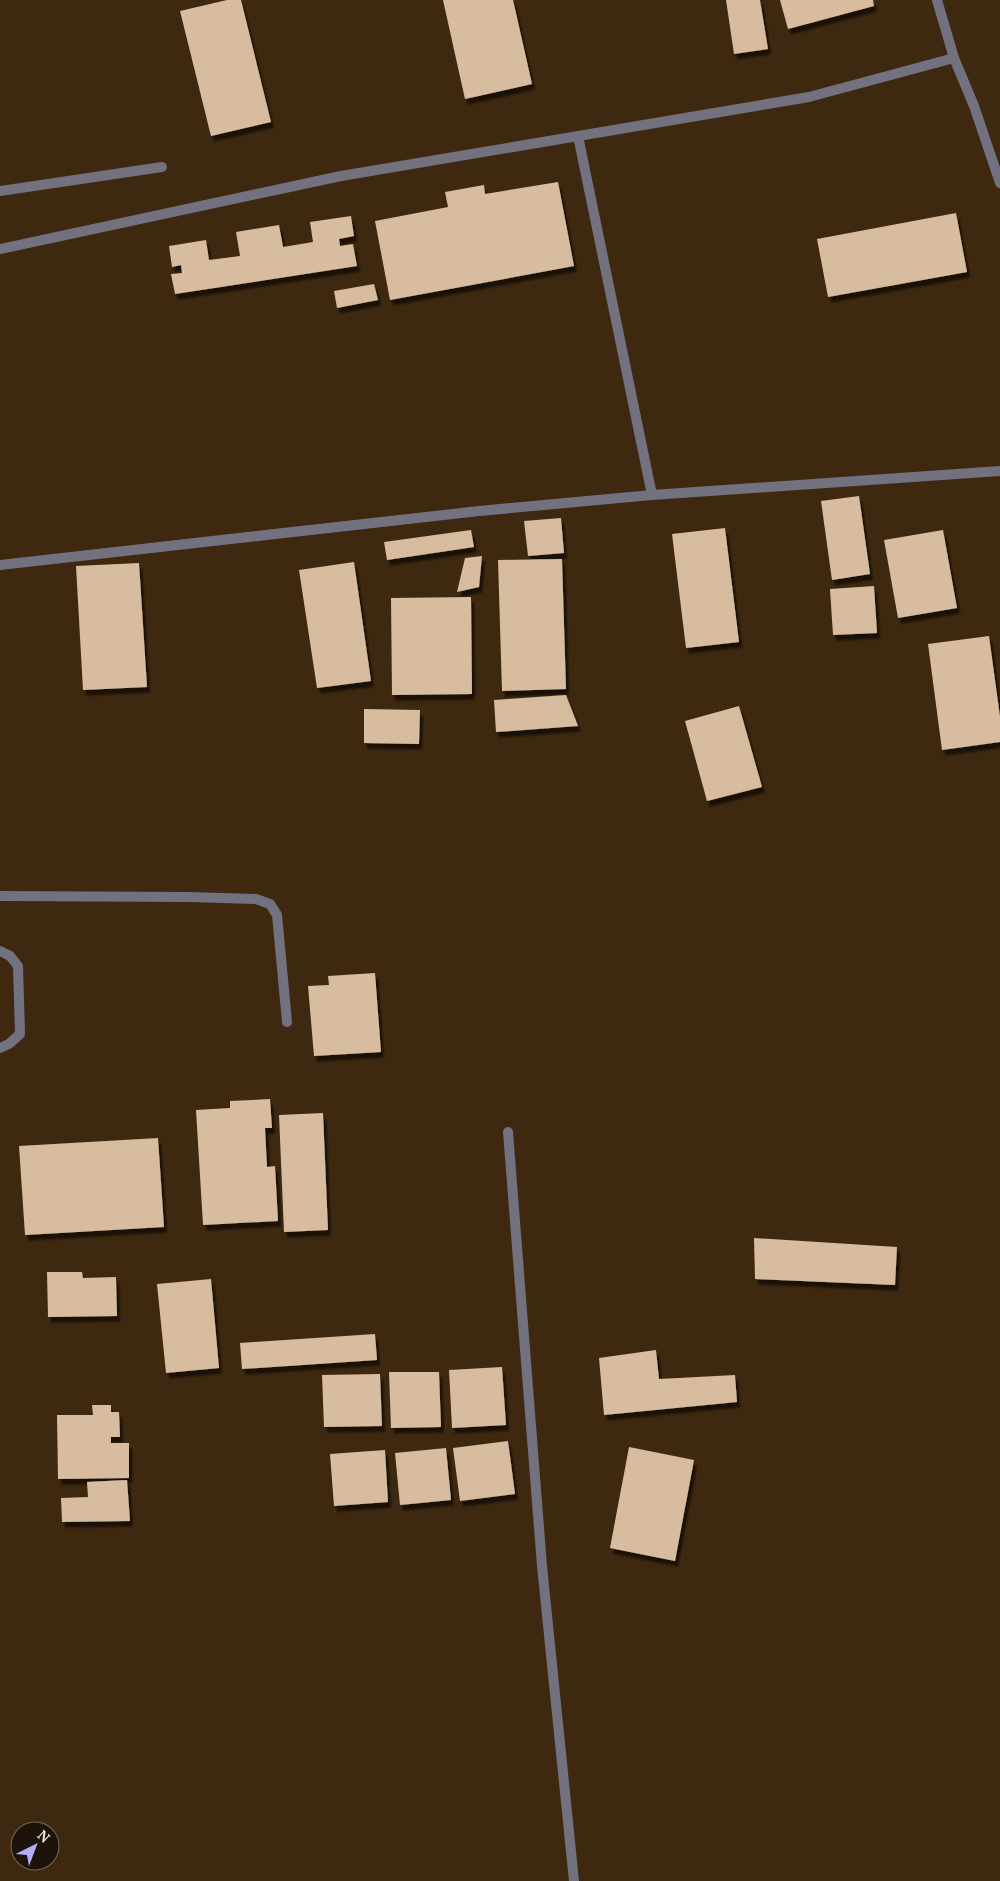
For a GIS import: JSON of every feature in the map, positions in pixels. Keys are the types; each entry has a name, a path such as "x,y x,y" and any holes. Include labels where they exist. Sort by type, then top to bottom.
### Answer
{"street":[{"path":"937,0 954,58 974,106 1000,183"},
{"path":"0,249 340,176 809,97 954,58"},
{"path":"578,136 652,495"},
{"path":"0,192 162,167"},
{"path":"0,565 469,512 652,495 1000,471"},
{"path":"0,896 256,899 270,904 277,915 287,1022"},
{"path":"0,951 10,956 18,966 20,1034 9,1044 0,1048"},
{"path":"508,1132 542,1566 574,1881"}],"building":[{"path":"227,0 241,0 271,122 211,136 180,11"},
{"path":"443,0 513,0 532,84 465,99"},
{"path":"726,0 760,0 768,49 734,54"},
{"path":"780,0 873,0 874,6 788,29"},
{"path":"558,182 574,266 390,300 375,221 448,207 445,192 484,185 485,194"},
{"path":"956,213 967,272 828,297 817,239"},
{"path":"351,216 354,236 339,239 340,246 353,244 357,266 175,294 171,274 182,273 181,265 172,267 169,246 206,240 209,260 240,256 236,232 279,225 283,247 313,242 310,222"},
{"path":"374,284 378,300 337,308 334,291"},
{"path":"859,496 870,574 832,580 821,501"},
{"path":"561,518 564,553 528,556 524,521"},
{"path":"725,528 739,642 686,648 672,534"},
{"path":"471,530 474,547 387,560 384,542"},
{"path":"943,530 957,608 898,618 884,540"},
{"path":"482,556 479,587 457,592 465,558"},
{"path":"562,559 566,689 502,691 498,560"},
{"path":"354,562 371,681 317,688 299,570"},
{"path":"139,563 147,687 83,690 76,566"},
{"path":"874,586 877,633 833,635 830,589"},
{"path":"471,597 472,694 392,695 391,598"},
{"path":"989,636 1000,717 1000,742 942,750 928,644"},
{"path":"566,695 578,726 496,732 494,700"},
{"path":"739,706 762,787 707,801 685,721"},
{"path":"364,709 420,710 419,744 364,743"},
{"path":"375,973 381,1052 314,1056 308,986 329,985 328,976"},
{"path":"270,1099 272,1128 265,1128 267,1167 275,1166 278,1221 203,1225 196,1110 230,1108 230,1101"},
{"path":"323,1113 328,1230 284,1232 279,1115"},
{"path":"158,1138 164,1227 25,1235 19,1146"},
{"path":"754,1238 897,1247 895,1285 755,1279"},
{"path":"47,1272 82,1272 83,1278 116,1277 117,1316 48,1317"},
{"path":"211,1279 219,1368 166,1373 157,1284"},
{"path":"375,1334 377,1360 242,1369 240,1343"},
{"path":"656,1350 659,1379 735,1375 737,1402 604,1415 599,1358"},
{"path":"502,1367 506,1425 452,1428 449,1370"},
{"path":"389,1372 439,1372 441,1427 391,1428"},
{"path":"380,1374 382,1426 324,1427 322,1375"},
{"path":"92,1405 111,1405 111,1412 119,1412 120,1437 111,1437 111,1443 129,1443 129,1478 58,1479 57,1415 93,1415"},
{"path":"508,1441 515,1494 460,1501 453,1448"},
{"path":"629,1447 694,1460 675,1561 610,1548"},
{"path":"446,1448 451,1500 400,1505 395,1453"},
{"path":"385,1450 388,1502 334,1506 330,1454"},
{"path":"127,1480 130,1521 62,1522 61,1498 88,1497 87,1482"}]}
